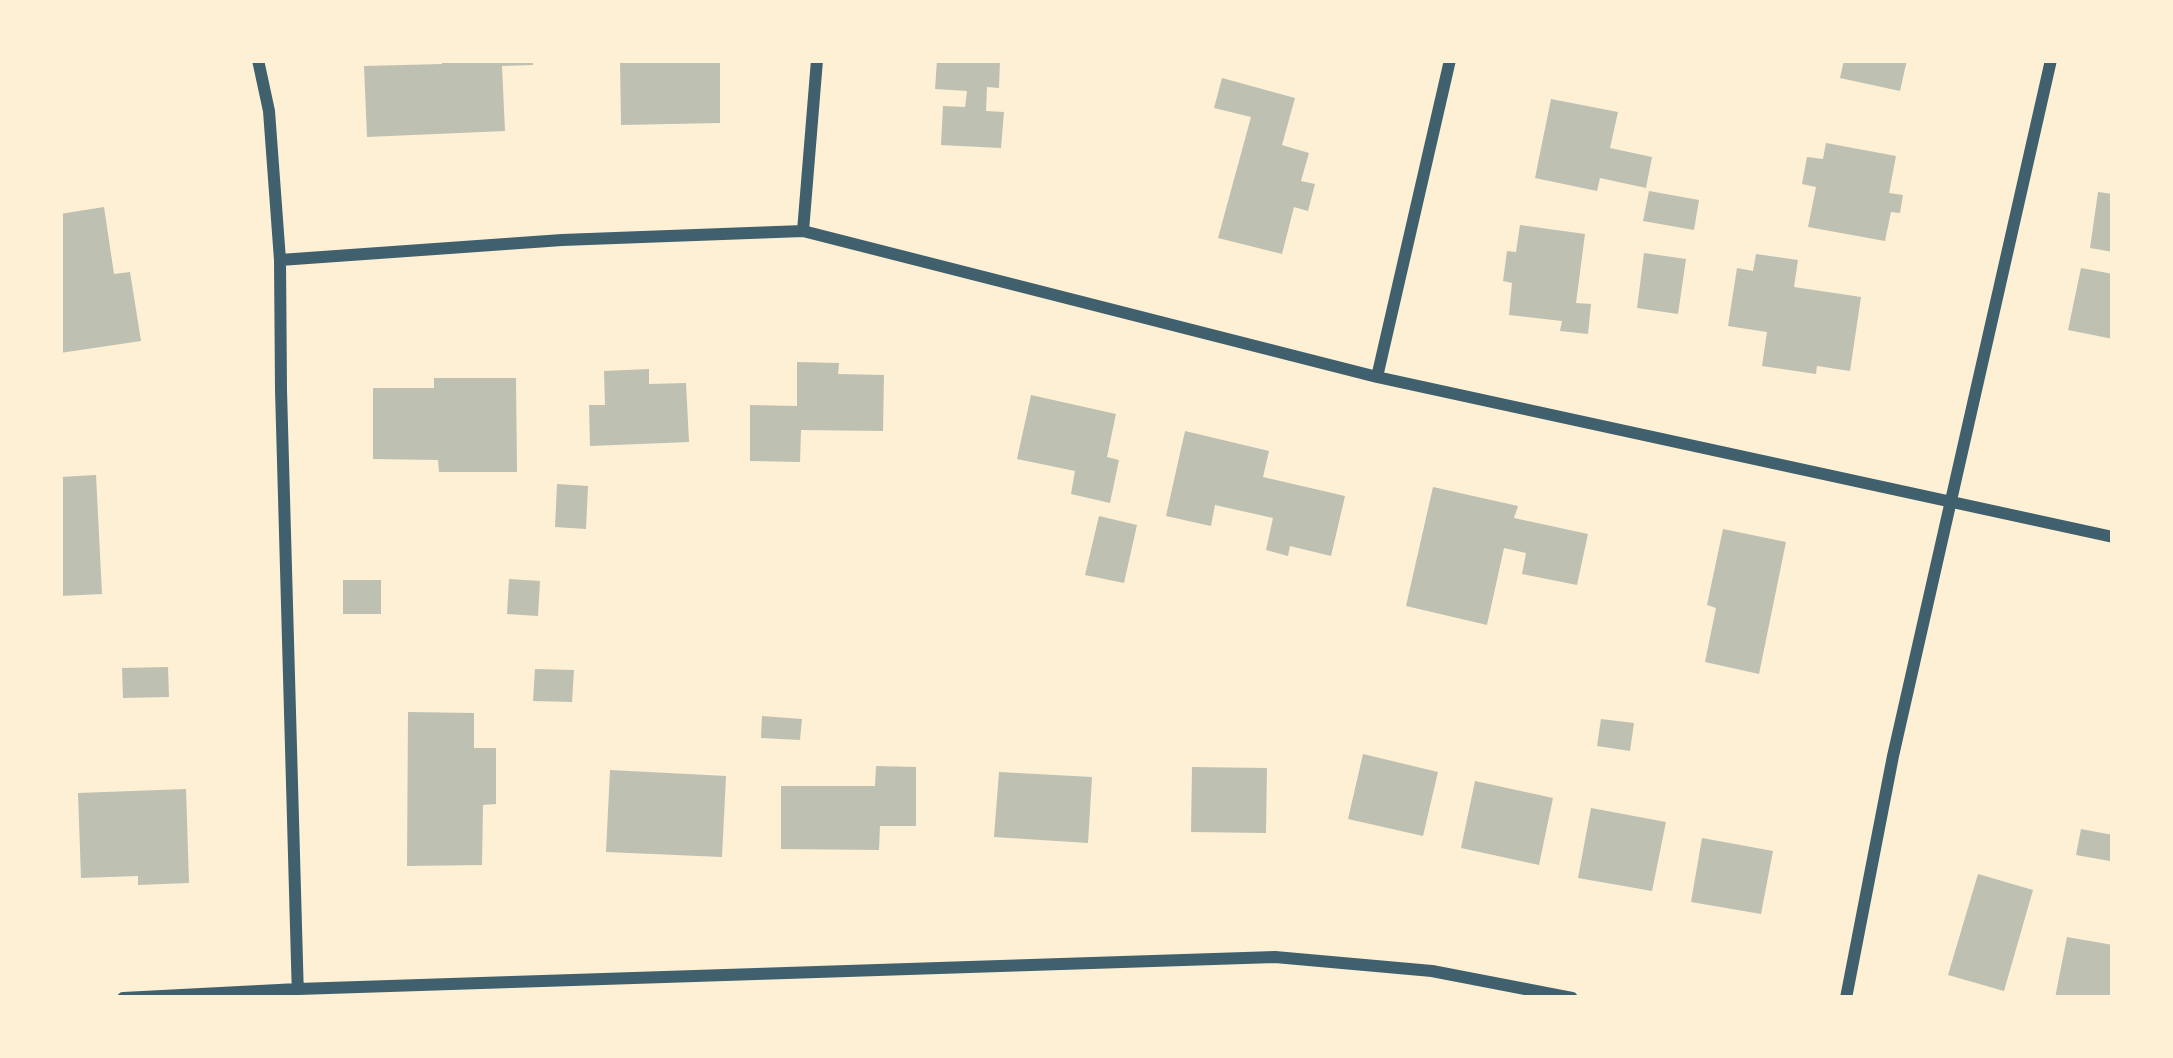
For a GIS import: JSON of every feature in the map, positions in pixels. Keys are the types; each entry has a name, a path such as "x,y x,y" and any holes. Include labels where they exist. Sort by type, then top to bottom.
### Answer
{"street":[{"path":"258,60 269,112 280,260 298,994"},
{"path":"803,231 817,60"},
{"path":"1377,377 1450,60"},
{"path":"1846,998 1893,756 2051,60"},
{"path":"280,260 562,240 803,231 1377,377 2113,537"},
{"path":"123,998 1275,957 1432,971 1572,998"}],"building":[{"path":"441,60 533,60 533,65 502,66 505,131 367,137 364,66 442,64"},
{"path":"620,60 720,60 720,123 621,125"},
{"path":"937,60 1000,60 999,88 987,87 986,111 1004,112 1001,148 941,145 943,106 965,107 967,91 935,89"},
{"path":"1844,60 1907,60 1900,91 1840,78"},
{"path":"1222,78 1295,98 1282,145 1309,153 1301,181 1315,184 1308,211 1294,207 1282,254 1218,238 1251,117 1214,108"},
{"path":"1551,99 1618,112 1610,148 1652,157 1646,188 1600,178 1597,191 1535,178"},
{"path":"1826,143 1896,156 1889,193 1903,195 1900,213 1891,212 1885,241 1808,227 1816,187 1802,184 1807,157 1823,159"},
{"path":"1649,191 1699,200 1694,230 1643,221"},
{"path":"2098,192 2113,194 2113,252 2090,248"},
{"path":"104,207 114,274 130,272 141,341 60,353 60,214"},
{"path":"1520,225 1585,234 1576,303 1591,304 1588,334 1560,331 1562,321 1509,315 1512,283 1503,281 1507,251 1516,252"},
{"path":"1644,253 1686,259 1678,314 1637,308"},
{"path":"1756,254 1798,260 1794,287 1861,297 1850,371 1817,366 1816,374 1762,366 1767,332 1728,326 1737,268 1753,271"},
{"path":"2081,268 2113,274 2113,339 2068,330"},
{"path":"797,362 839,363 838,374 884,375 883,431 801,430 800,462 750,461 750,405 797,406"},
{"path":"649,369 649,384 686,383 689,442 590,446 589,405 605,405 604,371"},
{"path":"434,378 516,378 517,472 439,472 438,460 373,459 373,388 434,388"},
{"path":"1031,395 1116,414 1107,457 1119,460 1110,503 1071,494 1075,471 1017,459"},
{"path":"1185,431 1269,451 1263,477 1345,496 1331,556 1290,546 1288,556 1266,550 1273,518 1215,505 1211,526 1166,516"},
{"path":"96,475 102,594 60,596 60,477"},
{"path":"557,484 588,486 586,529 555,527"},
{"path":"1433,487 1518,506 1514,518 1588,534 1577,585 1522,574 1526,553 1504,548 1487,625 1406,606"},
{"path":"1099,516 1137,525 1124,583 1085,575"},
{"path":"1723,529 1786,542 1759,674 1705,662 1716,608 1707,605"},
{"path":"509,579 540,581 538,616 507,614"},
{"path":"343,580 381,580 381,614 343,614"},
{"path":"168,667 169,697 123,698 122,668"},
{"path":"535,669 574,670 572,702 533,701"},
{"path":"408,712 474,713 474,748 496,748 496,804 483,805 482,865 407,866"},
{"path":"762,716 802,719 800,740 761,738"},
{"path":"1601,719 1634,723 1630,751 1597,746"},
{"path":"1363,754 1438,772 1423,836 1348,819"},
{"path":"876,766 916,767 916,826 880,826 879,850 781,849 781,786 875,786"},
{"path":"1192,767 1267,768 1266,833 1191,832"},
{"path":"610,770 726,776 722,857 606,852"},
{"path":"999,772 1092,777 1088,843 994,837"},
{"path":"1475,781 1553,798 1539,865 1461,848"},
{"path":"186,789 189,883 138,885 138,876 81,878 78,793"},
{"path":"1591,808 1666,822 1652,891 1578,878"},
{"path":"2081,829 2113,835 2110,861 2076,855"},
{"path":"1702,838 1773,851 1761,914 1691,902"},
{"path":"1978,874 2033,890 2004,991 1948,975"},
{"path":"2067,937 2113,945 2113,998 2055,998"}]}
